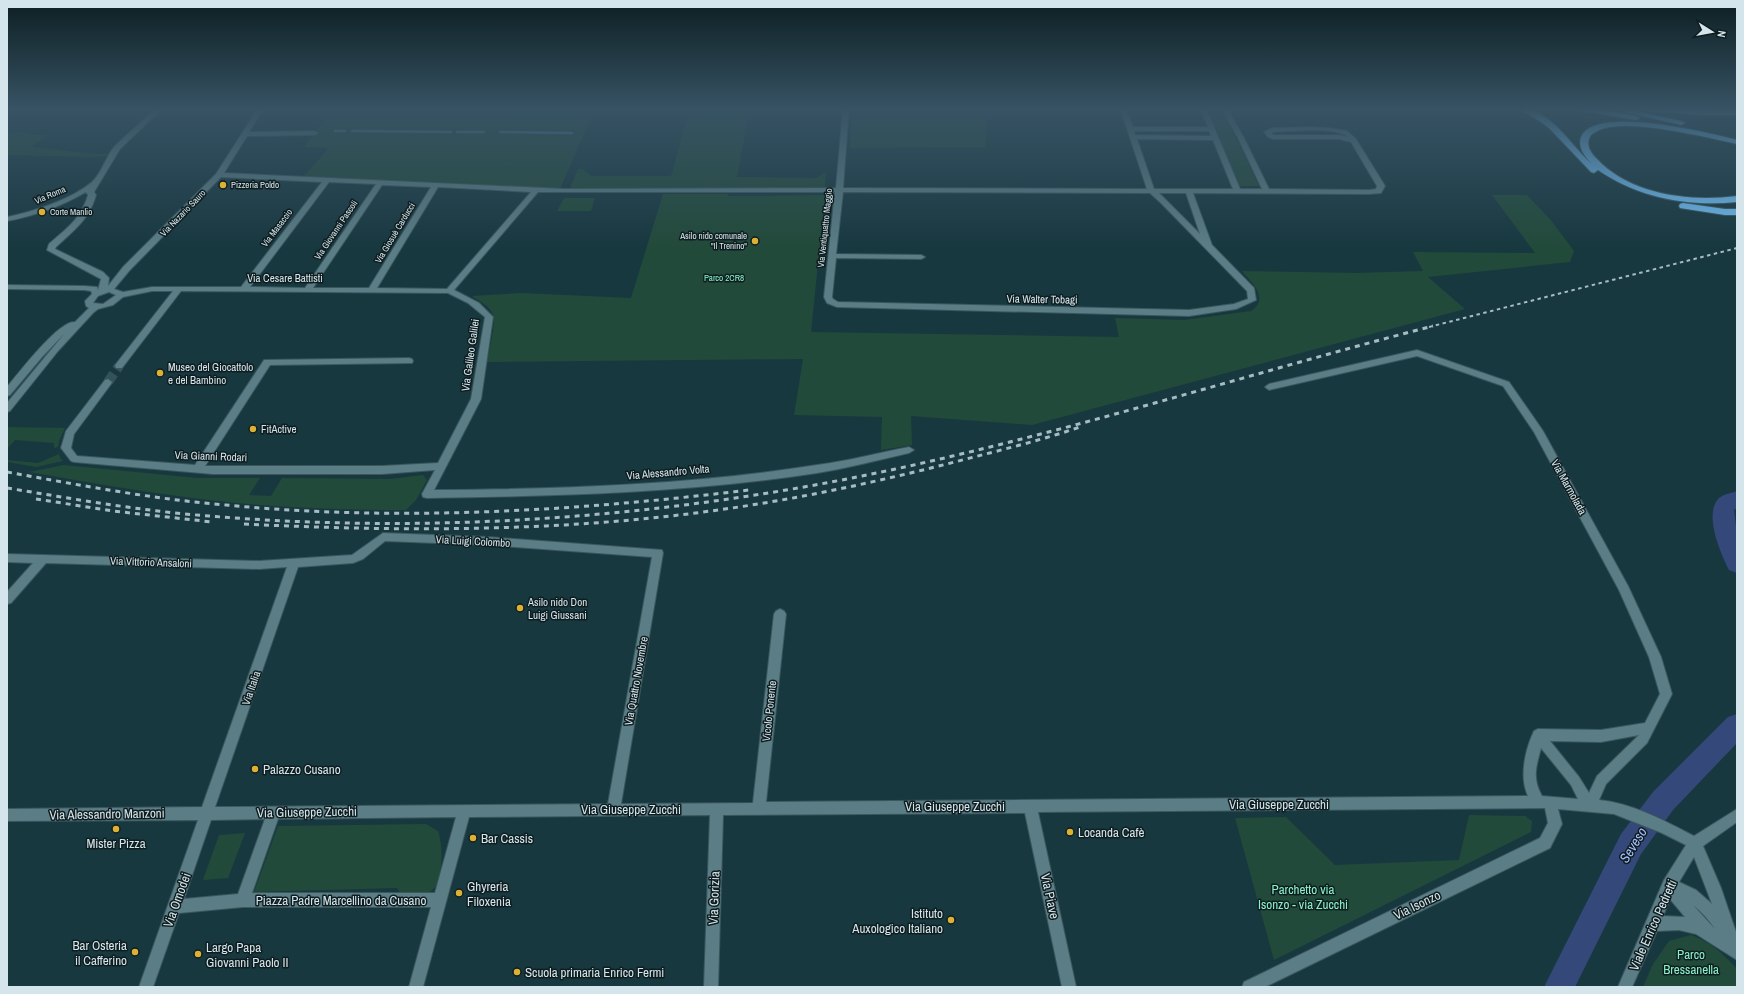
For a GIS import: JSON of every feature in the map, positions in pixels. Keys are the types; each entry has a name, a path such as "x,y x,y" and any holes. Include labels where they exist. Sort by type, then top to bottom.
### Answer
{"highway":[{"path":"1577,154 1600,175 1621,186 1650,198 1700,209 1737,212"},
{"path":"1588,154 1594,162 1609,174 1628,184 1652,192 1676,198 1716,201 1737,199"},
{"path":"1650,198 1699,206 1737,206"}],"street":[{"path":"7,287 84,288 103,291 117,290 120,292 118,299 108,305 96,307 89,304 89,301 103,291 105,278 100,274 51,250 52,246 80,220 88,209 92,195 90,192 113,154"},
{"name":"Via Nazario Sauro","path":"103,291 219,175 232,154"},
{"name":"Via Ventiquattro Maggio","path":"830,301 828,296 842,154"},
{"path":"1139,154 1149,187 1164,200 1209,247"},
{"path":"1223,154 1238,192"},
{"path":"1248,154 1266,192"},
{"path":"219,175 593,192 839,190 1153,192 1378,191 1381,186 1362,154"},
{"name":"Via Masaccio","path":"244,289 327,180"},
{"name":"Via Roma","path":"7,219 31,213 69,197 92,186 97,181"},
{"name":"Via Giovanni Pascoli","path":"308,289 380,183"},
{"name":"Via Giosuè Carducci","path":"372,290 436,185"},
{"path":"449,291 536,190"},
{"path":"1189,191 1209,247"},
{"name":"Via Walter Tobagi","path":"830,301 837,304 924,308 1189,313 1236,306 1252,300 1251,290 1209,247"},
{"path":"832,256 920,257"},
{"name":"Via Cesare Battisti","path":"120,295 152,289 449,291"},
{"path":"119,366 179,289"},
{"name":"Via Galileo Galilei","path":"427,494 440,466 476,399 489,317 484,310 478,306 460,295 449,291"},
{"path":"7,409 55,349 96,307"},
{"path":"7,393 58,335 68,326 79,323"},
{"name":"Via Marmolada","path":"1269,387 1417,353 1506,384 1538,431 1624,589 1655,657 1666,694 1643,739 1601,780 1590,806"},
{"path":"198,469 267,362 409,361"},
{"name":"Via Gianni Rodari","path":"108,382 69,433 66,448 74,459 198,469 382,470 440,466"},
{"name":"Via Alessandro Volta","path":"427,494 616,489 696,483 818,468 909,450"},
{"name":"Via Luigi Colombo","path":"294,563 353,559 383,537 488,541 658,553"},
{"name":"Via Quattro Novembre","path":"614,809 658,553"},
{"name":"Via Vittorio Ansaloni","path":"7,558 260,565 294,563"},
{"path":"7,600 43,559"},
{"name":"Via Italia","path":"208,813 294,563"},
{"name":"Vicolo Ponente","path":"759,808 780,614"},
{"path":"1538,735 1601,736 1648,728"},
{"path":"1538,735 1575,781 1590,806"},
{"name":"Via Isonzo","path":"1250,987 1545,843 1555,824 1544,802 1530,786 1529,771 1538,735"},
{"name":"Via Giuseppe Zucchi","path":"208,813 1544,802 1614,808 1666,828 1695,843"},
{"name":"Via Piave","path":"1030,806 1068,987"},
{"name":"Via Gorizia","path":"711,987 718,808"},
{"path":"416,987 465,810"},
{"name":"Piazza Padre Marcellino da Cusano","path":"242,900 274,812"},
{"name":"Via Alessandro Manzoni","path":"7,815 208,813"},
{"name":"Via Omodei","path":"146,987 208,813"},
{"path":"1729,936 1714,888 1695,843 1737,815"},
{"name":"Viale Enrico Pedretti","path":"1625,987 1654,924 1669,885 1695,843"},
{"path":"1669,885 1681,903 1709,932 1737,953"},
{"path":"1669,885 1685,890 1700,901 1737,947"},
{"name":"Piazza Padre Marcellino da Cusano","path":"174,907 242,900 440,900"},
{"path":"1654,924 1683,922 1709,932"}],"green space":[{"path":"108,154 108,156 92,157 7,155"},
{"path":"323,154 575,154 560,189 303,177"},
{"path":"677,154 741,154 737,177 816,178 826,172 825,188 570,188 578,169 583,169 592,176 671,176"},
{"path":"1226,154 1244,154 1259,186 1240,186"},
{"name":"Parco 2CR8","path":"663,194 728,194 728,196 825,195 811,332 1119,337 1115,318 1184,320 1251,311 1259,301 1259,296 1254,286 1242,271 1357,273 1423,271 1413,252 1535,253 1492,195 1527,195 1551,220 1574,251 1570,262 1428,277 1465,309 1032,425 911,416 912,445 881,450 882,417 794,415 803,359 487,362 494,319 492,312 487,306 472,296 522,293 631,298"},
{"path":"564,198 595,198 591,211 557,211"},
{"path":"7,427 65,428 58,447 54,448 54,443 15,440 7,449"},
{"path":"59,454 63,461 36,467 7,462 7,460 38,463"},
{"path":"64,465 197,478 260,478 249,495 271,496 282,478 390,479 423,475 427,480 416,500 406,510 359,510 288,507 218,501 147,492 29,472"},
{"name":"Parchetto via Isonzo - via Zucchi","path":"1469,815 1525,816 1532,821 1531,832 1274,960 1235,818 1286,817 1335,865 1459,860"},
{"path":"426,824 438,831 441,851 440,874 436,886 427,895 403,897 397,888 254,892 278,826"},
{"path":"245,833 228,878 203,880 219,835"},
{"name":"Parco Bressanella","path":"1691,935 1705,941 1716,949 1737,969 1737,987 1643,987 1653,964 1669,941"}],"waterway":[{"name":"Seveso","path":"1737,499 1726,505 1723,517 1726,534 1737,564"},
{"name":"Seveso","path":"1559,987 1631,844 1663,801 1737,725"}],"tunnel":[{"path":"108,382 119,366"}],"railway":[{"path":"1429,327 1737,248"},
{"path":"7,488 158,511 209,516 291,521 373,523 455,523 537,519 700,503 781,491 862,476 1006,443 1433,326"},
{"path":"244,524 305,527 427,529 488,528 549,526 671,516 763,503 854,486 1000,450 1080,427"},
{"path":"7,472 171,499 291,510 357,513 488,512 618,504 749,490"},
{"path":"36,499 113,511 212,522"}],"place":[{"name":"Pizzeria Poldo","path":"223,185"},
{"name":"Corte Manlio","path":"42,212"},
{"name":"Asilo nido comunale \"Il Trenino\"","path":"755,241"},
{"name":"Museo del Giocattolo e del Bambino","path":"160,373"},
{"name":"FitActive","path":"253,429"},
{"name":"Asilo nido Don Luigi Giussani","path":"520,608"},
{"name":"Palazzo Cusano","path":"255,769"},
{"name":"Mister Pizza","path":"116,829"},
{"name":"Locanda Cafè","path":"1070,832"},
{"name":"Bar Cassis","path":"473,838"},
{"name":"Ghyreria Filoxenia","path":"459,893"},
{"name":"Istituto Auxologico Italiano","path":"951,920"},
{"name":"Bar Osteria il Cafferino","path":"135,952"},
{"name":"Largo Papa Giovanni Paolo II","path":"198,954"},
{"name":"Scuola primaria Enrico Fermi","path":"517,972"}]}
